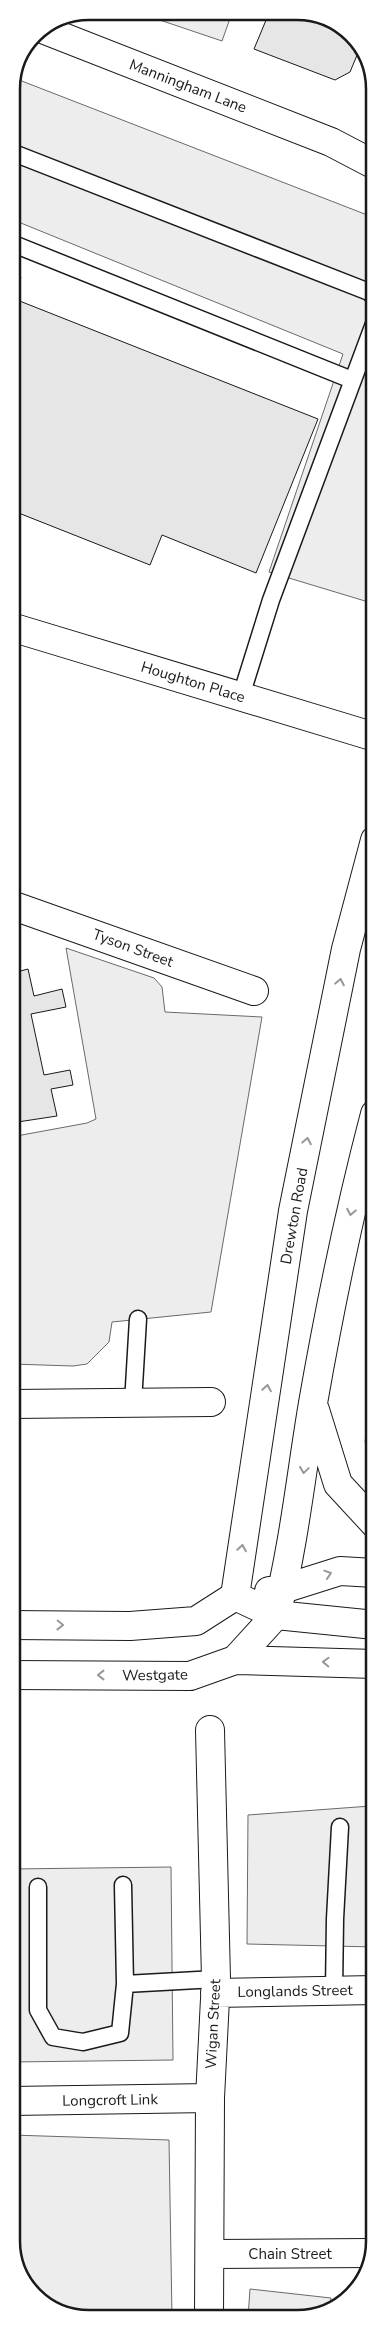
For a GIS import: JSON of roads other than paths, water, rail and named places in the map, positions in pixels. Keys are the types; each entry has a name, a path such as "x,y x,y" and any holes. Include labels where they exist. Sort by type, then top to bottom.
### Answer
{"main road":[{"name":"Manningham Lane","path":"51,32 331,142 366,160"},
{"name":"Manningham Lane","path":"331,142 366,149"},
{"name":"Houghton Place","path":"20,630 366,734"},
{"name":"Drewton Road","path":"235,1596 293,1211 346,949 366,874"},
{"name":"Tyson Street","path":"20,908 254,991"},
{"path":"276,1616 299,1504 313,1404 356,1188 366,1149"},
{"path":"20,1404 211,1402"},
{"path":"313,1404 338,1484 366,1514"},
{"path":"20,1625 130,1626 196,1621 235,1596 283,1589 340,1571 366,1572"},
{"path":"235,1596 276,1616 366,1624"},
{"name":"Westgate","path":"20,1675 190,1676 234,1660 276,1616"},
{"path":"234,1660 366,1664"},
{"name":"Wigan Street","path":"209,2310 210,2098 216,1986 210,1730"},
{"name":"Longlands Street","path":"216,1986 334,1991 366,1990"},
{"name":"Longcroft Link","path":"20,2101 210,2098"},
{"name":"Chain Street","path":"210,2254 365,2253"}],"lane":[{"path":"20,156 366,291"},
{"path":"20,247 352,380"},
{"path":"241,696 272,600 366,344"},
{"path":"133,1403 138,1319"},
{"path":"334,1991 334,1919 340,1827"},
{"path":"38,1887 38,2010 53,2037 83,2042 120,2033 125,1984 122,1885"},
{"path":"125,1984 216,1986"}]}
